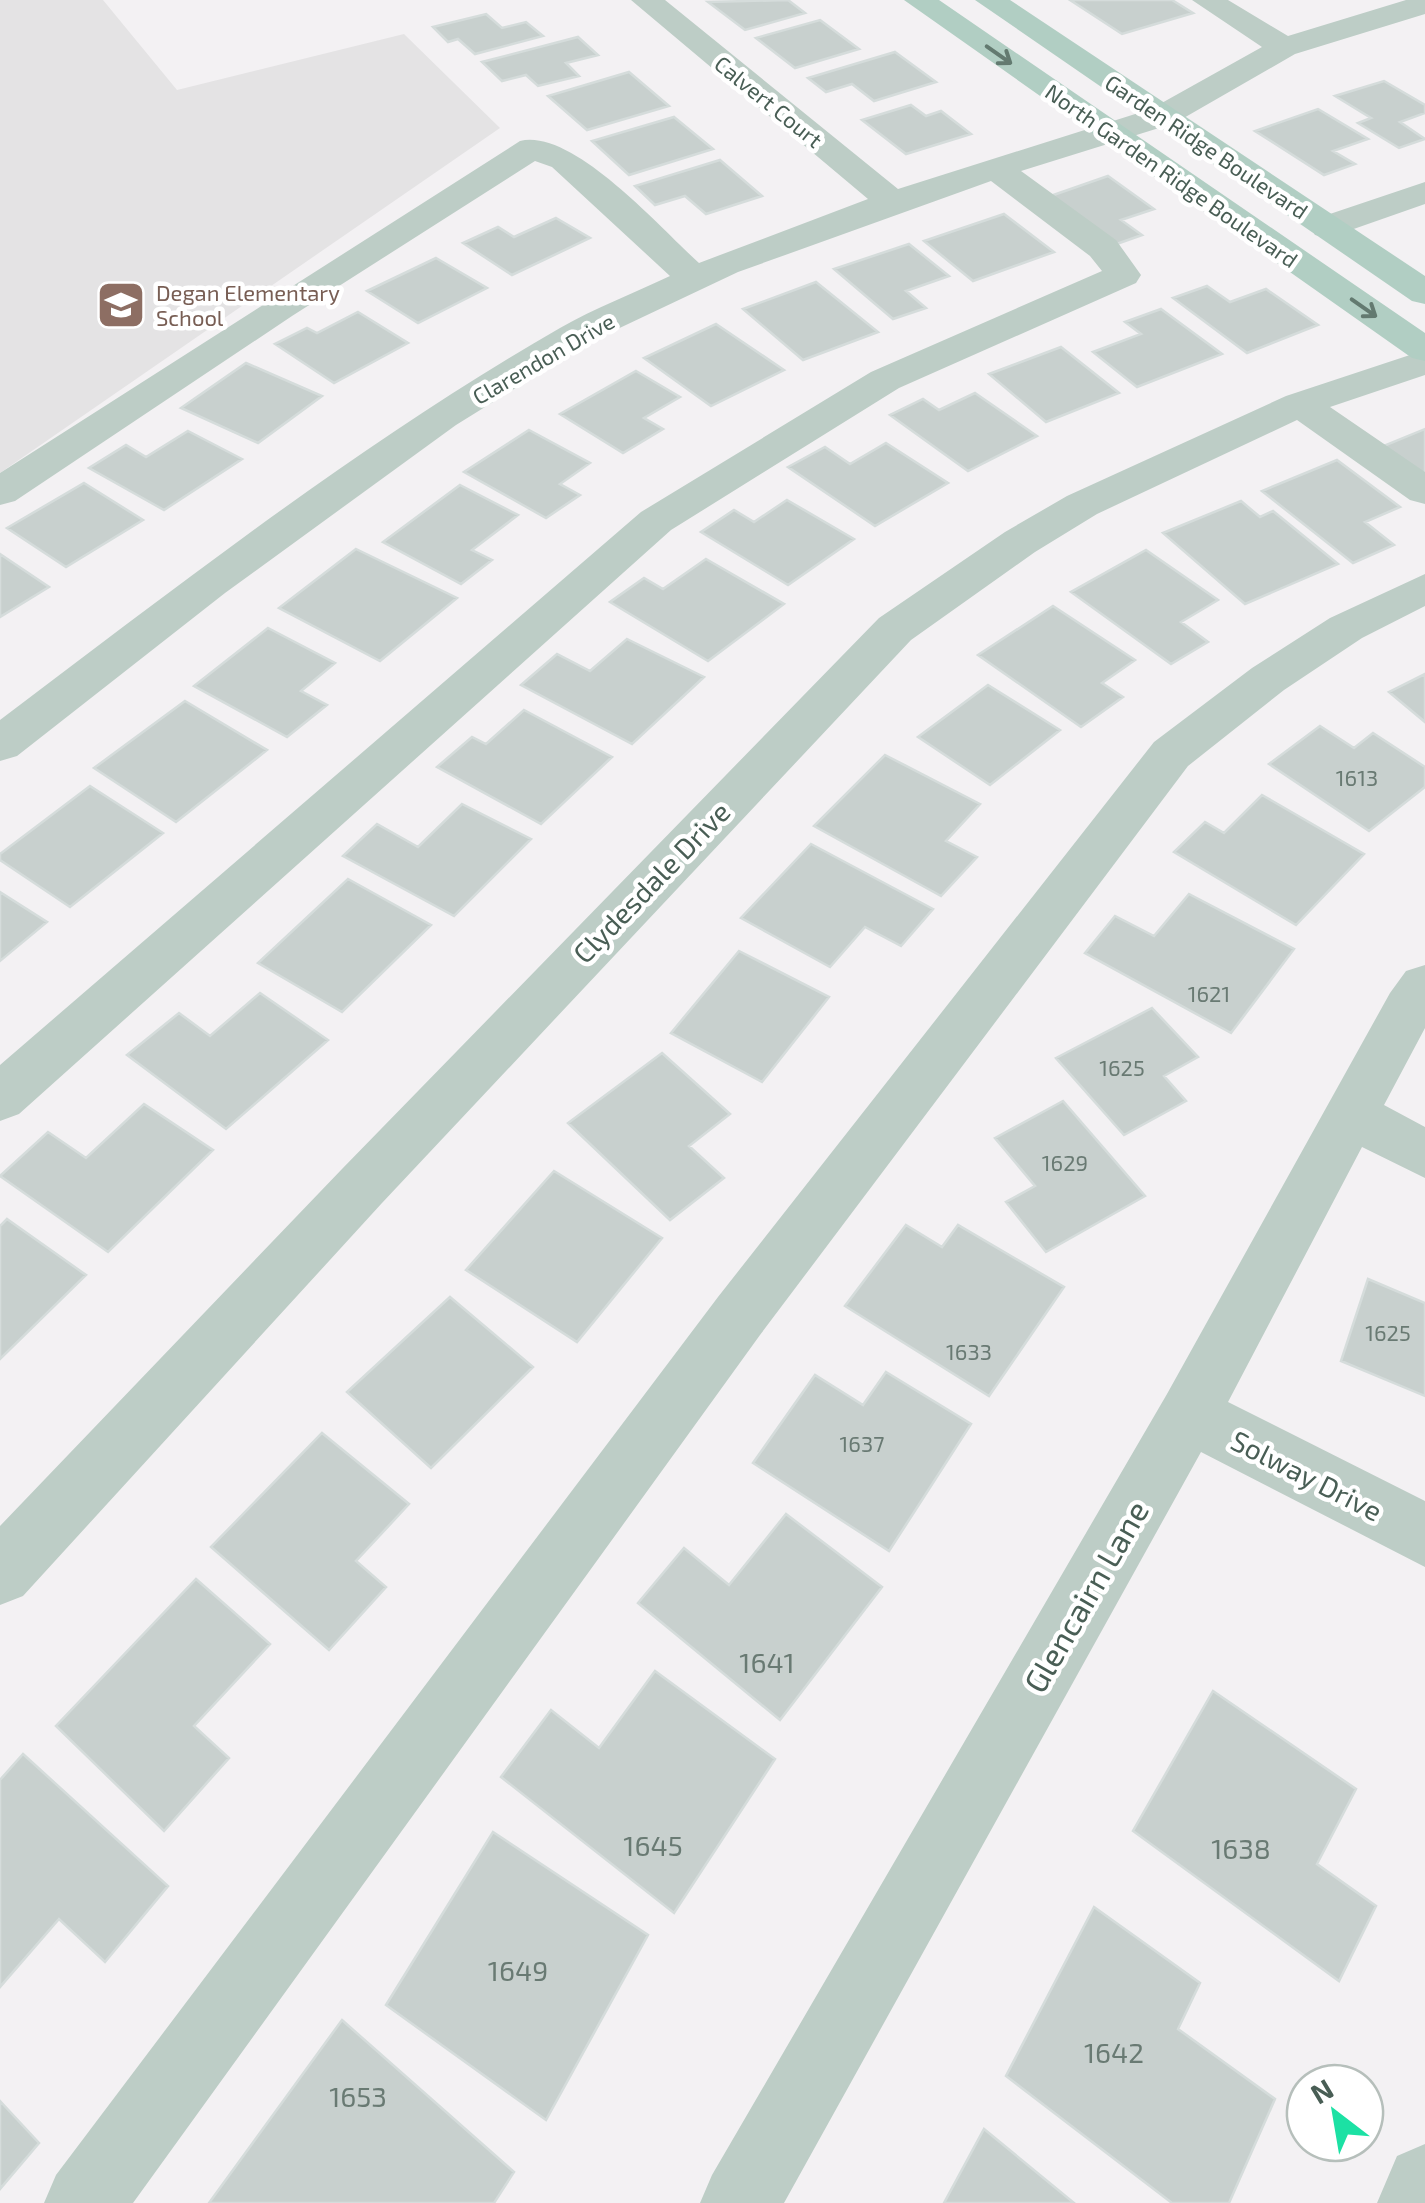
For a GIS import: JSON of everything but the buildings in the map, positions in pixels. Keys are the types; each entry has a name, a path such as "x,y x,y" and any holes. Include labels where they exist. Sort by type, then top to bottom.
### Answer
{"main road":[{"name":"North Garden Ridge Boulevard","path":"918,0 1425,350"},
{"name":"Garden Ridge Boulevard","path":"990,0 1425,292"}],"street":[{"name":"Calvert Court","path":"646,0 893,202"},
{"path":"1207,0 1284,47"},
{"name":"Clarendon Drive","path":"0,744 210,584 442,418 577,334 694,278 893,202 1163,116 1284,47 1425,4"},
{"path":"0,492 311,287 532,148 564,160 694,278"},
{"path":"0,1098 656,522 885,380 1124,275 1103,248 994,168"},
{"path":"1328,227 1425,192"},
{"name":"Clydesdale Drive","path":"0,1572 362,1186 896,628 1004,552 1082,505 1300,404 1425,362"},
{"path":"1300,404 1425,491"},
{"path":"84,2203 739,1316 1171,754 1268,679 1346,628 1425,588"},
{"name":"Glencairn Lane","path":"740,2203 1188,1414 1425,986"},
{"path":"1351,1114 1425,1154"},
{"name":"Solway Drive","path":"1188,1414 1425,1535"},
{"path":"1417,2203 1425,2184"}],"shaded area":[{"name":"Degan Elementary School","path":"0,0 103,0 177,90 404,34 500,128 0,473"}],"place":[{"name":"Degan Elementary School","path":"121,305"}]}
